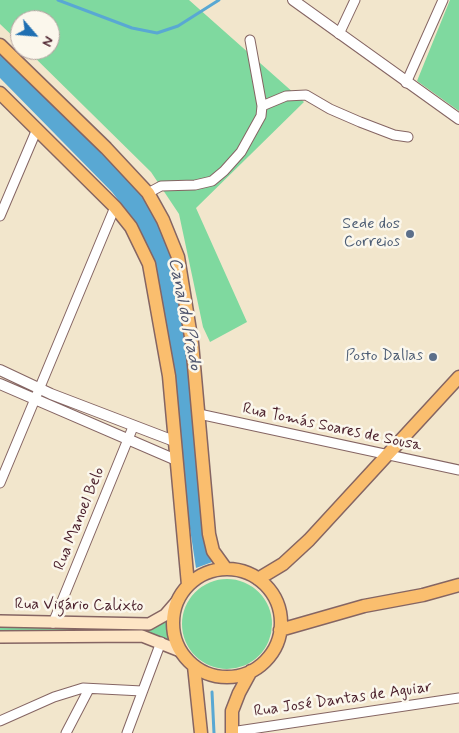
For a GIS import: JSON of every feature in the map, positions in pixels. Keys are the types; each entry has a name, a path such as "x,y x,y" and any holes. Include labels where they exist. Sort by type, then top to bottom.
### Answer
{"main road":[{"path":"0,45 106,148 148,193 178,257 192,342 209,534 213,550 226,569"},
{"path":"0,93 115,207 131,227 149,264 169,376 188,585"},
{"path":"258,578 283,564 309,540 459,377"},
{"path":"226,569 242,571 258,578 266,586 278,606 280,630 275,647 265,661 251,671 237,676 222,677 207,674 194,666 180,651 173,626 178,600 188,585 212,571 226,569"},
{"path":"280,630 364,606 424,595 459,585"},
{"name":"Rua Vigário Calixto","path":"0,621 149,624 165,615 178,600"},
{"name":"Rua Vigário Calixto","path":"0,637 142,636 180,651"},
{"path":"194,666 201,733"},
{"path":"231,732 232,711 251,671"}],"street":[{"path":"293,0 406,84 459,119"},
{"path":"339,34 355,0"},
{"path":"406,84 443,0"},
{"path":"148,193 161,186 212,181 224,171 252,134 262,106 250,40"},
{"path":"262,106 286,96 306,95 330,109 360,122 394,135 408,137"},
{"path":"0,216 37,129"},
{"path":"0,483 37,399 115,207"},
{"path":"0,370 134,427 174,441"},
{"path":"0,384 176,460"},
{"name":"Rua Tomás Soares de Sousa","path":"199,414 459,470"},
{"name":"Rua Manoel Belo","path":"53,623 134,427"},
{"path":"127,733 160,642"},
{"path":"0,721 54,696 89,689 142,691"},
{"path":"66,733 89,689"},
{"name":"Rua José Dantas de Aguiar","path":"231,732 459,698"}],"green space":[{"path":"0,0 189,0 304,102 196,208 247,322 210,342 203,327 179,214 151,172 37,60 60,60 60,10 10,10 10,34 0,24"},
{"path":"450,0 459,0 459,111 417,81"},
{"path":"218,579 236,579 252,586 265,599 272,615 272,633 265,649 252,662 236,669 218,669 202,662 189,649 182,633 182,615 189,599 202,586"},
{"path":"172,609 171,629 177,647 162,640 0,635 0,624 149,627"}],"water":[{"path":"0,49 147,200 169,246 183,312 215,561 196,568 148,253 134,220 112,192 0,78"}],"waterway":[{"path":"58,0 132,28 157,33 178,26 219,0"},
{"name":"Canal do Prado","path":"212,692 214,733"}],"place":[{"name":"Sede dos Correios","path":"410,234"},
{"name":"Posto Dallas","path":"433,357"}]}
